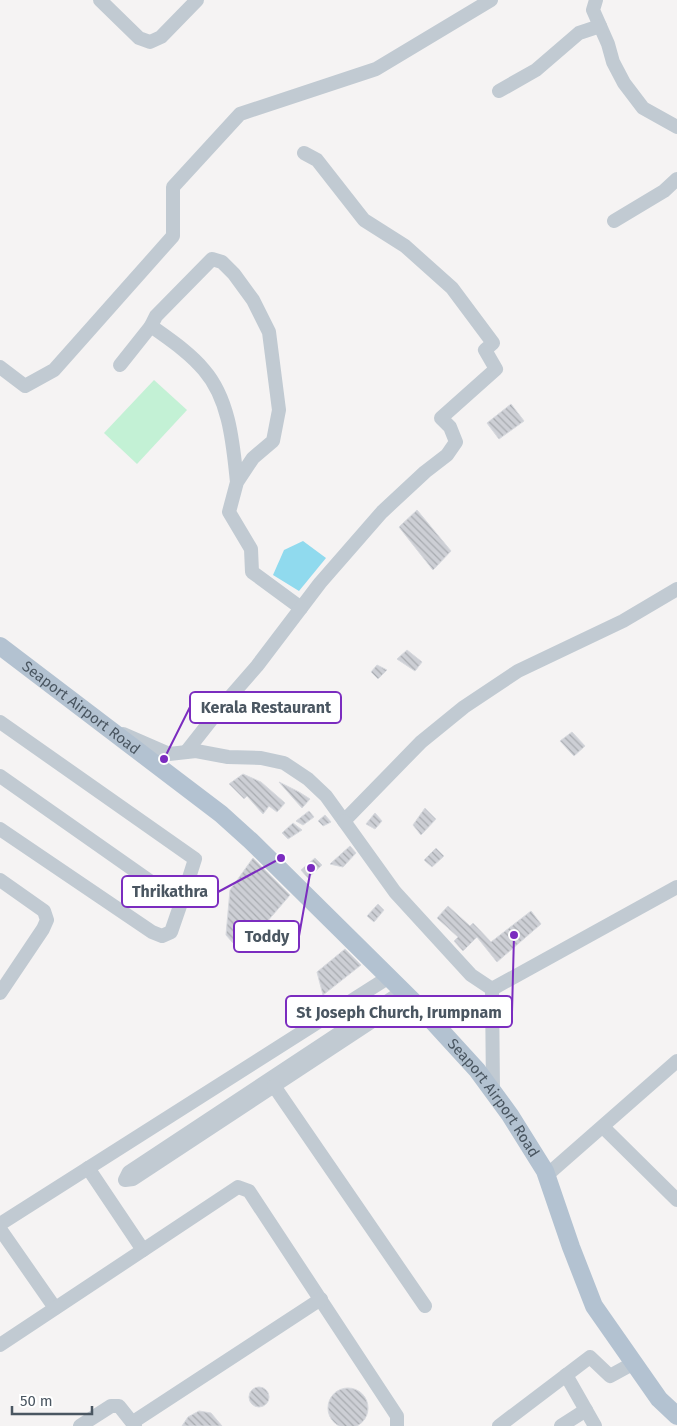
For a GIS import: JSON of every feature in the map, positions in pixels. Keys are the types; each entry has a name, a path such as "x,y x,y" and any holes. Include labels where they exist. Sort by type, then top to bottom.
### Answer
{"main road":[{"name":"Seaport Airport Road","path":"0,646 233,825 406,994 477,1070 547,1175 571,1247 594,1306 632,1364 658,1399 677,1416"}],"street":[{"path":"100,0 139,38 150,42 161,37 197,0"},
{"path":"0,367 25,386 54,370 173,236 173,187 240,114 376,69 491,0"},
{"path":"596,0 594,10 613,62 638,102 643,108 677,127"},
{"path":"499,91 536,70 579,33 600,26"},
{"path":"186,752 301,608 382,512 425,472 447,455 456,442 450,427 440,418 496,369 484,350 493,343 452,288 405,246 364,220 317,160 304,153"},
{"path":"614,221 664,191 677,179"},
{"path":"120,365 151,326 156,316 212,259 222,262 234,274 253,300 269,332 276,373 279,410 273,441 253,458 237,482 229,512 251,549 252,572 301,608"},
{"path":"151,326 185,351 205,371 222,402 234,450 237,482"},
{"path":"234,450 253,458"},
{"path":"344,822 421,742 464,707 518,671 623,621 677,589"},
{"path":"0,722 195,859 171,932 162,936 157,934 0,829"},
{"path":"104,725 169,754 196,751 228,758 261,758 284,763 308,779 326,796 395,892 471,975 492,989"},
{"path":"0,776 181,902"},
{"path":"0,880 44,911 47,920 44,929 0,993"},
{"path":"492,989 677,888"},
{"path":"0,1224 389,977"},
{"path":"492,989 493,1092"},
{"path":"106,1194 125,1180 130,1172 284,1075 406,994"},
{"path":"547,1175 603,1128 677,1061"},
{"path":"125,1180 134,1179 274,1086 284,1075"},
{"path":"274,1086 425,1306"},
{"path":"603,1128 677,1200"},
{"path":"88,1168 142,1250"},
{"path":"0,1345 238,1187 249,1191 321,1299 398,1416 397,1426"},
{"path":"0,1229 55,1308"},
{"path":"80,1426 111,1406 120,1406 134,1424 321,1299"},
{"path":"499,1426 590,1357 610,1376 632,1364"},
{"path":"566,1375 595,1426"},
{"path":"561,1426 586,1410"}],"green space":[{"path":"154,380 187,410 137,464 104,433"}],"water":[{"path":"303,541 326,558 299,591 273,575 284,550"}],"building":[{"path":"511,404 524,421 499,439 487,423"},
{"path":"417,510 451,551 433,570 399,527"},
{"path":"407,650 422,662 415,671 397,659"},
{"path":"377,665 387,670 378,679 371,672"},
{"path":"572,732 585,746 574,756 560,741"},
{"path":"243,774 261,782 285,803 277,812 269,806 263,814 247,796 244,799 229,784"},
{"path":"279,782 299,792 310,799 302,808"},
{"path":"425,808 436,819 421,835 413,825"},
{"path":"309,811 314,817 303,825 296,821"},
{"path":"375,813 382,821 375,829 366,824"},
{"path":"325,815 331,822 323,826 318,821"},
{"path":"293,823 302,830 288,839 282,833"},
{"path":"350,846 356,853 343,867 330,864"},
{"path":"436,848 444,856 432,867 424,860"},
{"path":"253,858 290,895 241,952 226,935 230,890"},
{"path":"315,858 322,865 308,878 301,870"},
{"path":"378,904 384,910 374,922 367,916"},
{"path":"448,906 470,926 473,923 491,942 531,911 541,924 497,962 477,937 463,951 454,941 458,937 437,918"},
{"path":"345,949 361,965 323,995 317,972"},
{"path":"259,1387 266,1390 269,1397 266,1404 259,1407 252,1404 249,1397 252,1390"},
{"path":"344,1388 352,1388 359,1391 365,1397 368,1408 365,1419 359,1425 352,1428 344,1428 337,1425 331,1419 328,1412 328,1404 331,1397 337,1391"},
{"path":"199,1411 211,1413 222,1426 182,1426 188,1417"}],"place":[{"name":"Kerala Restaurant","path":"164,759"},
{"name":"Thrikathra","path":"281,858"},
{"name":"Toddy","path":"311,868"},
{"name":"St Joseph Church, Irumpnam","path":"514,935"}]}
